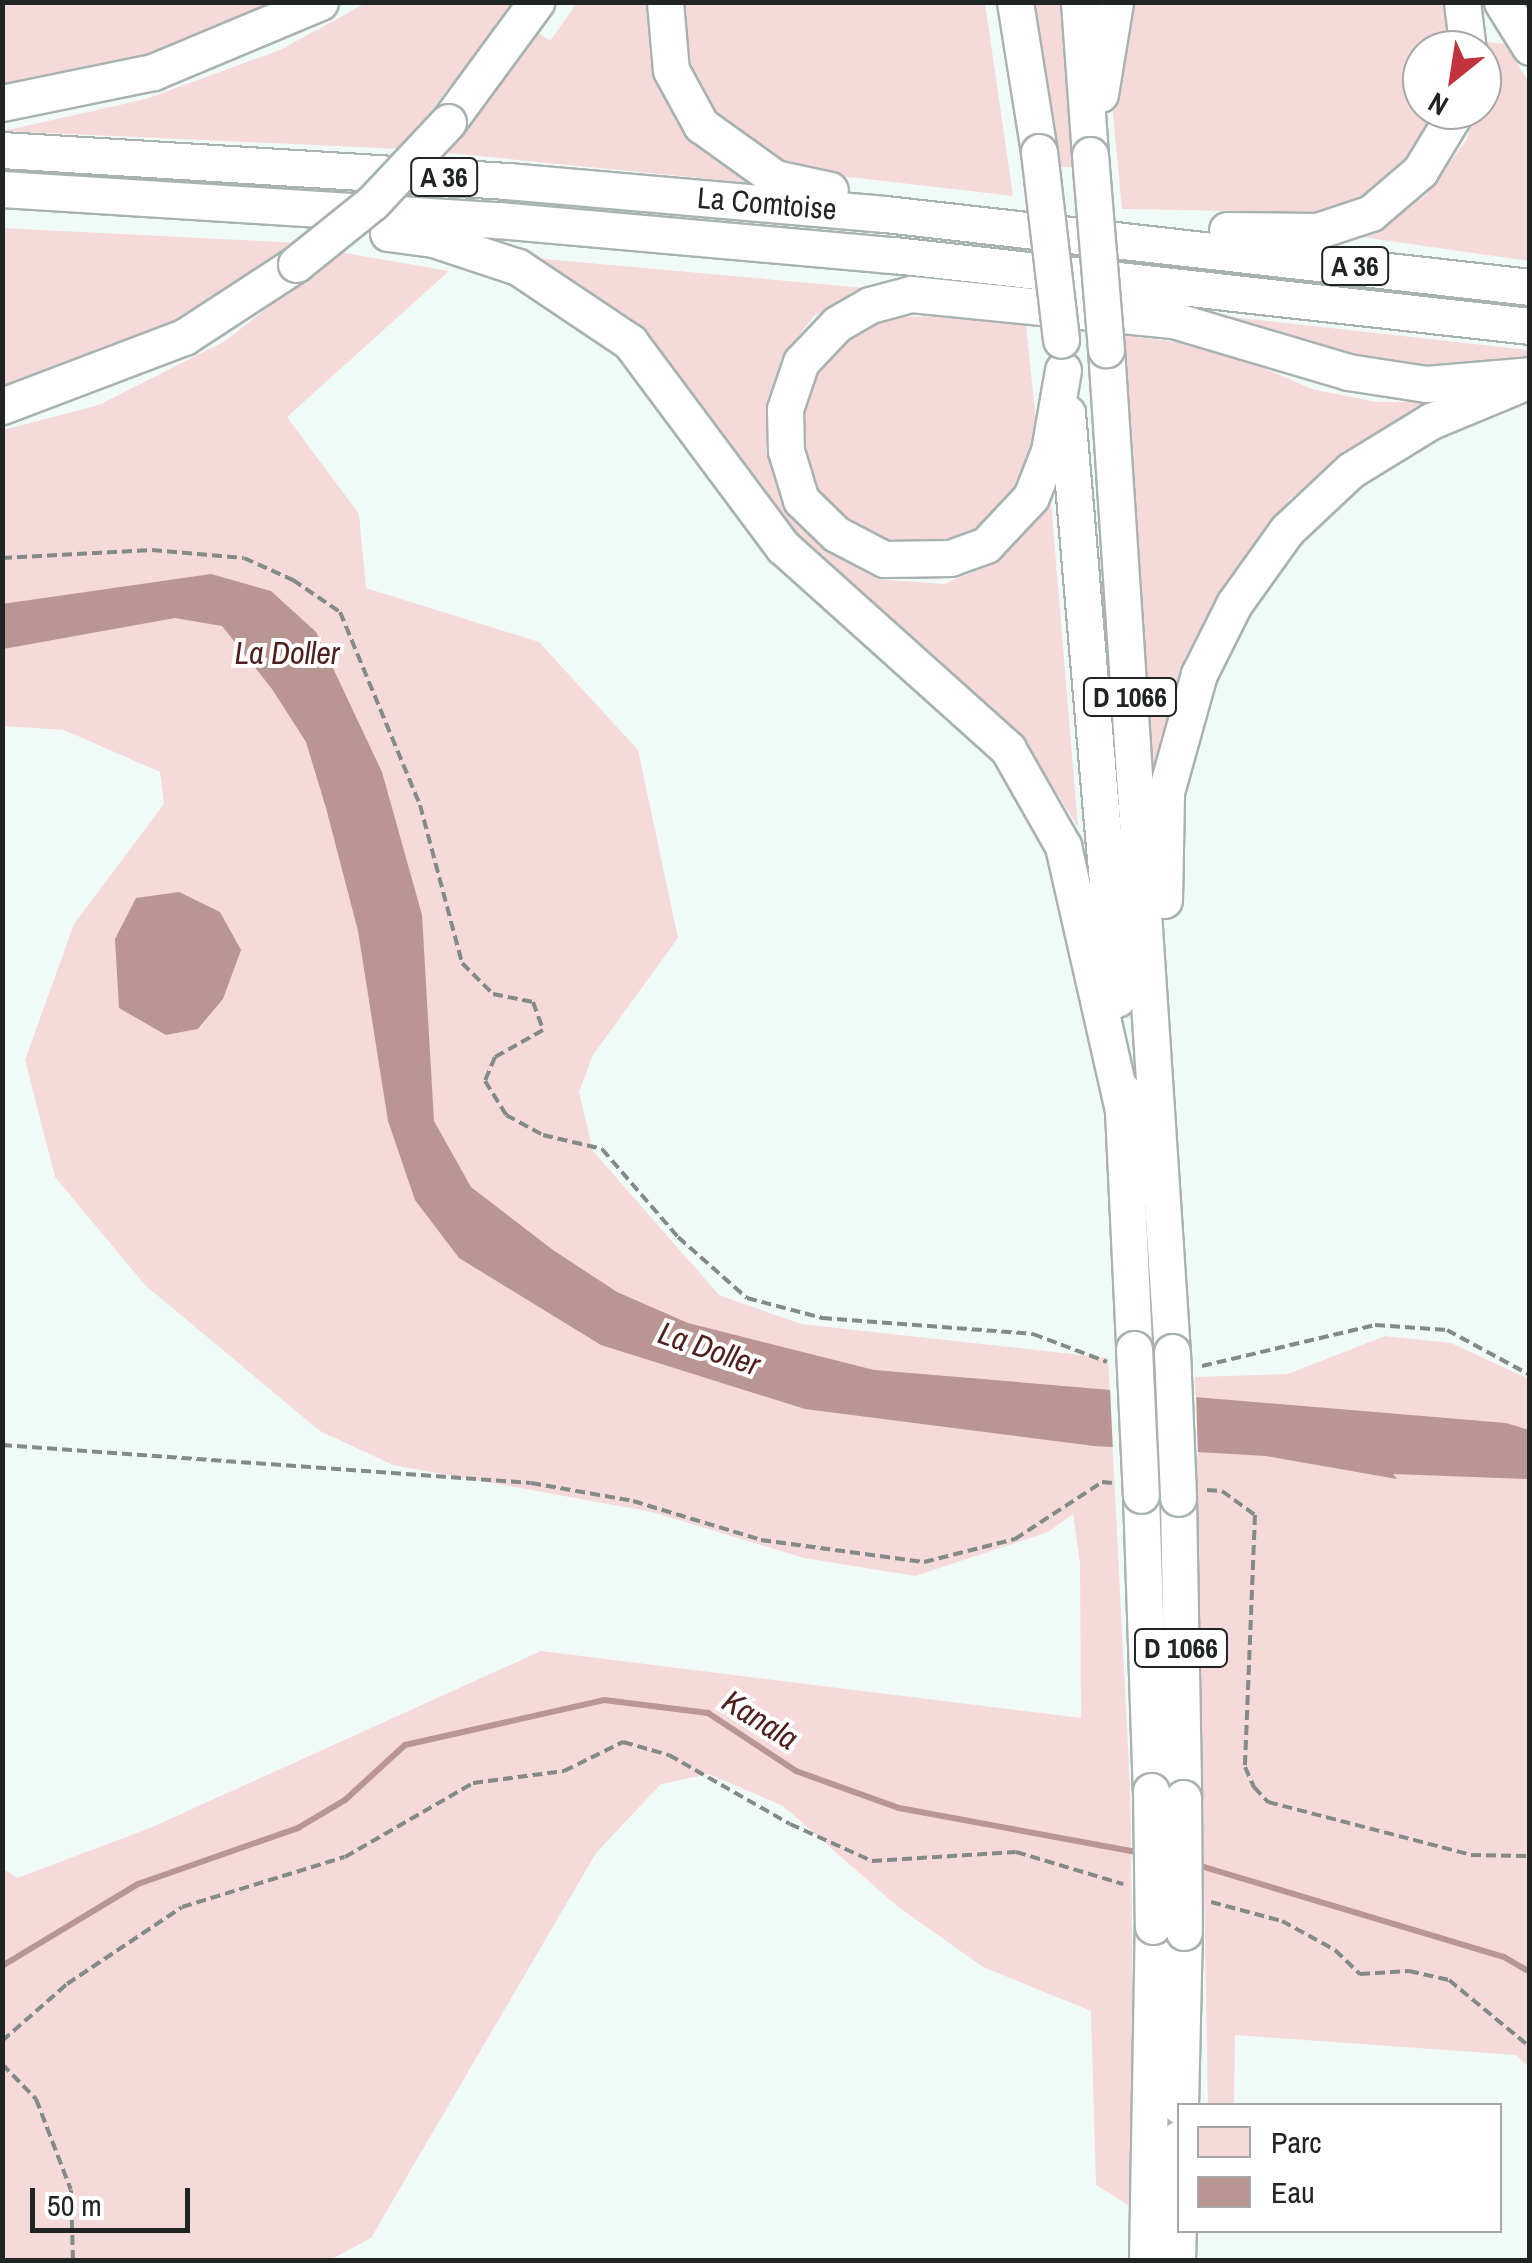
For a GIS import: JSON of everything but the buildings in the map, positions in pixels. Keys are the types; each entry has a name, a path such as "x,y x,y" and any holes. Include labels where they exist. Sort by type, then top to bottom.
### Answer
{"highway":[{"path":"2,103 153,72 320,2"},
{"path":"2,406 184,337 296,264 372,203 448,122 536,2"},
{"path":"665,2 671,70 683,99 722,146 775,178 856,193 885,214"},
{"path":"1000,2 1028,75"},
{"name":"D 1066","path":"1015,2 1039,152 1062,355 1108,848 1124,1114 1132,1490 1167,1794"},
{"name":"D 1066","path":"1079,2 1153,1046 1185,1359 1190,1494 1167,1794 1169,1929 1180,2103"},
{"path":"1090,150 1115,2"},
{"path":"1462,2 1466,30"},
{"path":"1502,2 1530,47"},
{"path":"1181,245 1222,230 1318,231 1371,213 1420,172 1445,130"},
{"name":"La Comtoise","path":"2,150 507,181 885,214 1530,287"},
{"name":"La Comtoise","path":"2,189 301,206 1135,278 1530,326"},
{"path":"301,206 518,267 630,342 782,547 1008,749 1063,846 1124,1114"},
{"path":"1062,355 1048,452 1030,498 986,544 951,558 884,559 836,534 801,500 786,451 785,409 801,362 837,324 870,304 911,294 1172,320 1348,372 1426,384 1530,378"},
{"path":"1153,1046 1166,792 1199,674 1234,604 1286,530 1351,470 1431,421 1530,378"},
{"name":"D 1066","path":"1148,2260 1169,1929"},
{"path":"1176,2260 1177,2230"}],"path":[{"path":"2,558 152,550 244,558 292,580 340,612 420,805 462,963 493,994 533,1002 544,1030 495,1057 484,1081 506,1115 542,1134 602,1149 678,1236 748,1298 822,1318 961,1332 1033,1334 1101,1361 1127,1356"},
{"path":"1185,1359 1217,1367 1375,1325 1448,1330 1530,1375"},
{"path":"2,1445 531,1483 633,1501 761,1540 924,1562 1015,1538 1102,1482 1132,1490"},
{"path":"1190,1494 1222,1492 1254,1515 1245,1767 1254,1787 1268,1802 1471,1855 1530,1856"},
{"path":"2,2040 67,1984 182,1907 345,1858 473,1783 564,1772 623,1742 669,1755 790,1824 872,1861 1016,1852 1141,1888"},
{"path":"1208,1902 1282,1920 1335,1950 1360,1974 1409,1972 1448,1980 1530,2048"},
{"path":"2,2064 36,2099 70,2190 73,2260"}],"green space":[{"path":"2,3 281,3 127,62 3,86"},
{"path":"366,3 515,3 401,149 3,131 146,99 280,50"},
{"path":"577,3 648,3 652,61 682,125 750,183 439,152 539,33 550,41"},
{"path":"683,3 985,3 1013,196 806,172 755,150 702,97 683,36"},
{"path":"1028,3 1062,3 1073,167 1054,167"},
{"path":"1129,3 1444,3 1449,30 1402,30 1402,130 1431,130 1424,145 1382,187 1335,213 1122,209 1111,93"},
{"path":"1502,44 1505,44 1529,82 1529,261 1362,237 1426,195 1469,130 1502,130"},
{"path":"2,228 301,243 204,312 3,392"},
{"path":"339,252 449,271 287,417 359,514 366,588 539,642 638,750 678,938 593,1055 579,1092 593,1151 719,1295 801,1324 1108,1358 1130,1786 1136,2210 1096,2185 1091,2011 983,1967 897,1906 783,1806 709,1774 661,1784 596,1853 371,2238 330,2260 3,2260 2,1868 17,1878 150,1828 541,1651 1081,1718 1080,1564 1073,1514 1048,1532 915,1576 804,1558 652,1512 393,1465 320,1431 145,1285 55,1177 25,1060 74,924 164,804 160,772 64,730 3,726 3,430 99,405 225,341","holes":["223,999 199,1029 166,1035"]},
{"path":"522,257 877,289 815,315 783,355 766,404 766,451 784,501 825,550 878,579 944,584 997,562 1031,525 1050,489 1078,827 1034,756 970,690 799,545 744,478 688,391 622,316"},
{"path":"1204,314 1529,350 1529,357 1423,367 1354,356"},
{"path":"952,316 1026,325 1036,421 1027,477 1000,520 959,545 869,541 831,514 803,474 796,425 811,380 843,337 889,317"},
{"path":"1119,335 1213,346 1312,389 1376,402 1440,402 1345,453 1290,499 1232,574 1185,657 1152,789"},
{"path":"1385,1336 1451,1343 1529,1379 1529,2067 1516,2055 1235,2035 1234,2103 1208,2103 1195,1377 1288,1374"}],"water":[{"name":"La Doller","path":"211,574 271,591 316,632 382,772 422,915 434,1121 471,1187 553,1250 617,1292 688,1323 874,1370 1506,1423 1529,1430 1529,1479 1393,1474 1397,1479 1266,1456 1094,1446 805,1409 601,1345 459,1258 415,1200 388,1121 358,931 326,808 306,742 272,689 222,626 175,618 3,649 2,604"},
{"path":"179,892 220,912 241,950 223,999 198,1029 166,1035 119,1008 115,939 136,898"}],"pier":[{"path":"1110,1388 1196,1394 1198,1457 1113,1452"}],"waterway":[{"name":"Kanala","path":"2,1966 138,1884 298,1828 345,1800 405,1745 604,1700 708,1713 796,1771 899,1808 1142,1853"},
{"name":"Kanala","path":"1194,1864 1504,1957 1530,1972"}]}
